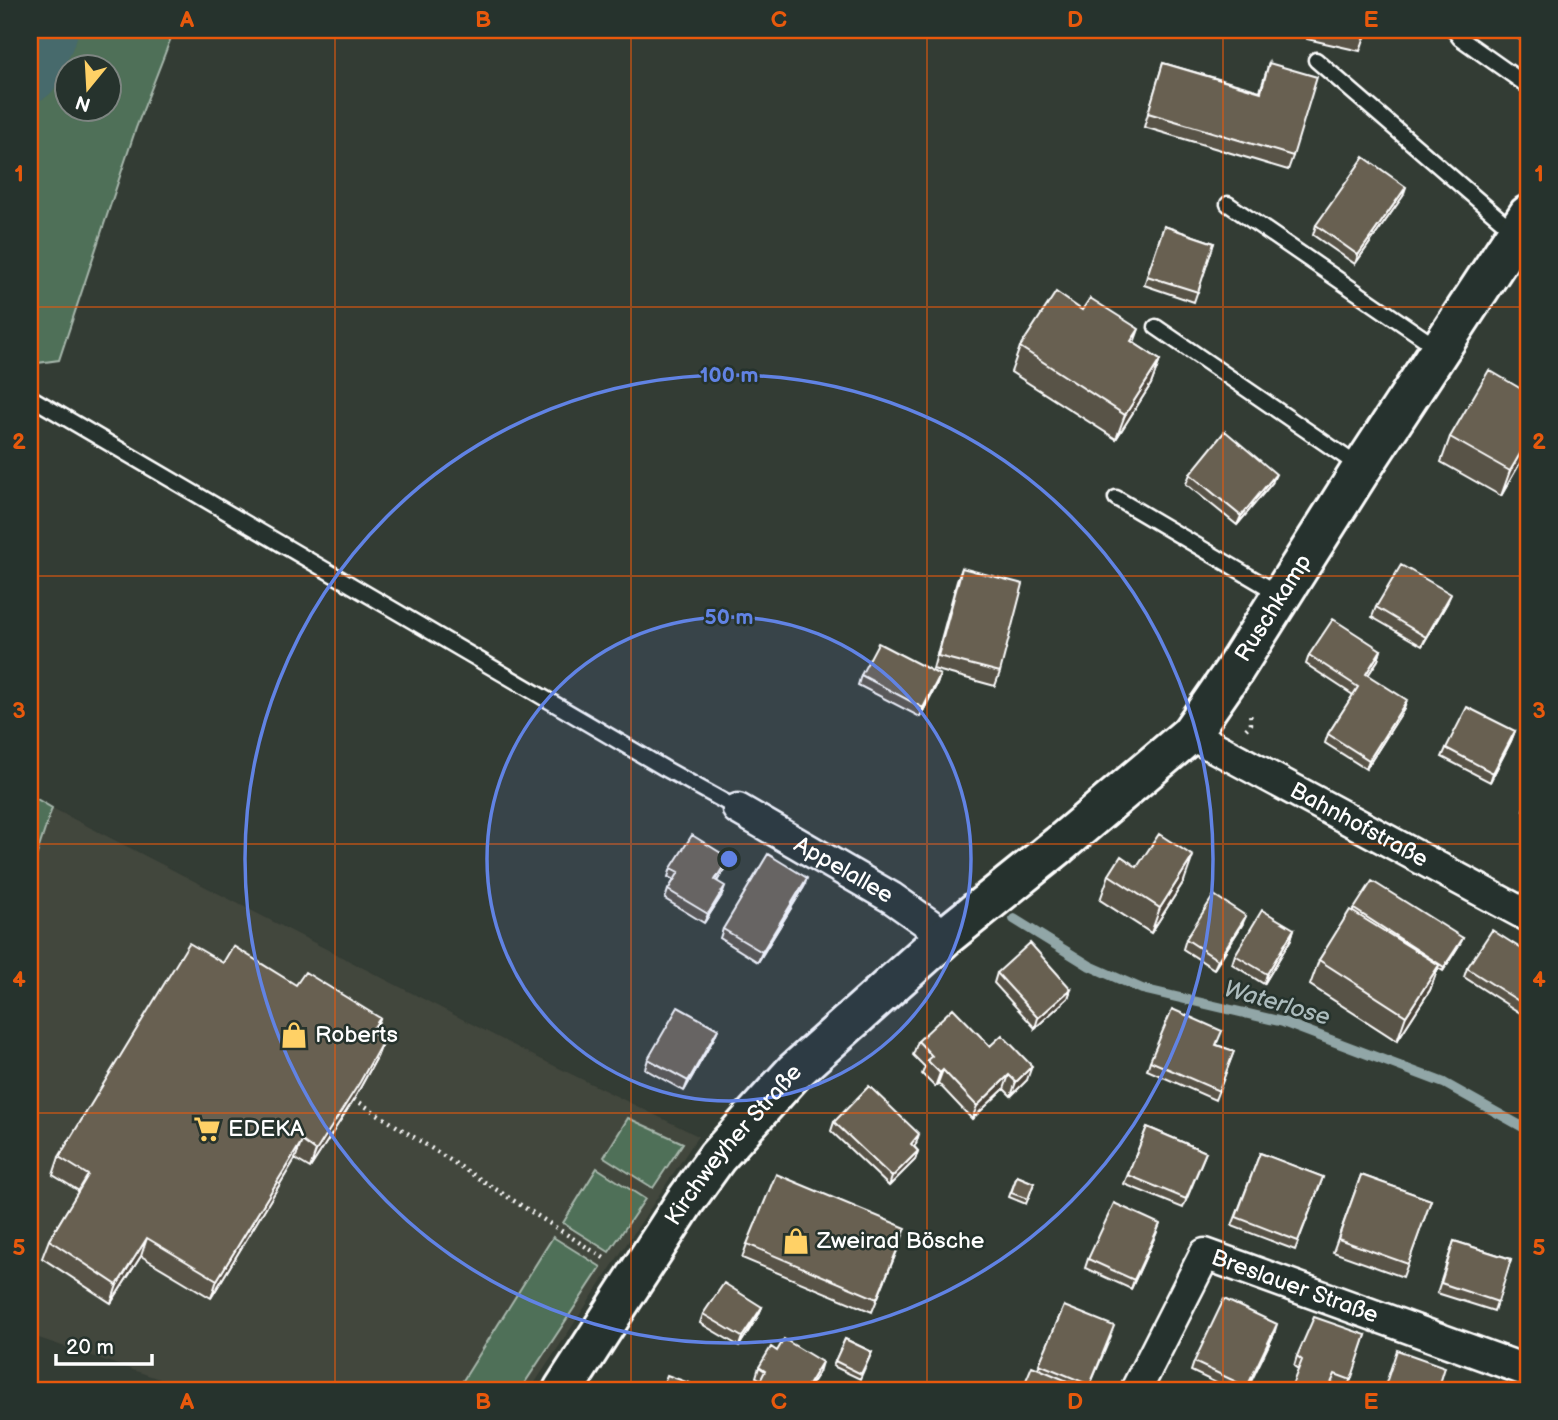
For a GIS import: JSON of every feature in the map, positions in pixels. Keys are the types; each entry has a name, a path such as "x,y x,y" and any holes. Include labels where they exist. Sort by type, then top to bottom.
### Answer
{"main road":[{"name":"Ruschkamp","path":"946,936 1190,734 1522,225"},
{"name":"Kirchweyher Straße","path":"563,1390 717,1157 794,1072 946,936"}],"street":[{"name":"Bahnhofstraße","path":"1190,734 1528,916"},
{"name":"Appelallee","path":"738,809 892,898 946,936"},
{"name":"Breslauer Straße","path":"1136,1390 1205,1254 1528,1371"}],"lane":[{"path":"1454,30 1460,38 1528,86"},
{"path":"1316,60 1522,225"},
{"path":"1228,204 1439,349"},
{"path":"1156,327 1362,468"},
{"path":"30,397 738,809"},
{"path":"1116,498 1282,596"}],"path":[{"path":"354,1099 526,1211 636,1278"}],"shaded area":[{"path":"52,808 532,1055 698,1136 530,1390 192,1390 30,1335 30,875"}],"green space":[{"path":"30,30 174,30 136,128 59,360 30,364"},
{"path":"30,795 52,808 30,875"},
{"path":"628,1118 683,1143 653,1188 604,1157"},
{"path":"597,1168 645,1199 609,1252 563,1223"},
{"path":"553,1237 601,1267 520,1390 457,1390"}],"building":[{"path":"1331,30 1367,30 1365,38"},
{"path":"1163,63 1261,92 1269,63 1317,77 1293,156 1148,113"},
{"path":"1364,157 1406,187 1358,255 1316,225"},
{"path":"1164,226 1214,243 1198,292 1147,276"},
{"path":"1056,292 1082,310 1090,298 1139,329 1131,341 1160,360 1125,415 1020,347"},
{"path":"1489,370 1528,393 1528,440 1510,471 1450,437"},
{"path":"1225,431 1276,474 1241,516 1190,474"},
{"path":"1401,565 1451,594 1426,637 1376,607"},
{"path":"962,568 1023,584 1000,672 938,656"},
{"path":"1333,619 1381,650 1366,674 1407,700 1369,760 1328,734 1358,687 1309,655"},
{"path":"878,643 940,675 923,708 861,675"},
{"path":"1467,707 1515,731 1493,773 1446,748"},
{"path":"1159,834 1193,856 1160,908 1109,875 1121,856 1137,867"},
{"path":"692,835 729,858 715,880 725,886 708,914 668,890 679,872 671,868"},
{"path":"768,854 807,878 762,952 723,929"},
{"path":"1372,881 1463,938 1444,967 1354,909"},
{"path":"1214,895 1246,916 1218,960 1186,939"},
{"path":"1262,910 1294,929 1267,974 1235,955"},
{"path":"1350,910 1439,965 1406,1016 1319,960"},
{"path":"1492,930 1528,953 1528,1007 1467,968"},
{"name":"EDEKA","path":"189,943 223,963 233,946 296,985 305,972 380,1018 371,1032 384,1039 316,1151 302,1141 217,1280 147,1238 117,1285 49,1240 88,1175 59,1157"},
{"path":"1030,943 1071,989 1038,1018 997,973"},
{"path":"678,1007 718,1029 688,1081 648,1059"},
{"path":"953,1008 990,1046 1002,1035 1032,1066 1016,1082 1009,1075 977,1106 943,1070 940,1073 927,1060 932,1056 918,1041"},
{"path":"1172,1009 1222,1031 1216,1045 1234,1051 1219,1091 1150,1061"},
{"path":"869,1086 919,1134 911,1144 918,1151 892,1177 834,1122"},
{"path":"1147,1127 1206,1152 1186,1199 1128,1175"},
{"path":"1260,1153 1323,1177 1298,1241 1236,1217"},
{"path":"776,1174 906,1228 877,1299 747,1244"},
{"path":"1361,1175 1431,1200 1408,1264 1338,1239"},
{"path":"1017,1176 1034,1183 1028,1199 1011,1193"},
{"path":"1114,1203 1160,1224 1134,1280 1088,1259"},
{"path":"1454,1241 1511,1259 1498,1302 1441,1283"},
{"path":"724,1283 762,1307 742,1337 703,1314"},
{"path":"1224,1299 1277,1324 1247,1387 1194,1362"},
{"path":"1064,1306 1114,1326 1090,1385 1039,1364"},
{"path":"1314,1317 1366,1335 1351,1380 1335,1374 1328,1390 1290,1390 1302,1360 1297,1356"},
{"path":"784,1339 822,1362 805,1390 776,1390 760,1381 765,1371 759,1367 771,1347 777,1351"},
{"path":"845,1339 872,1352 861,1374 835,1361"},
{"path":"1397,1350 1445,1367 1438,1390 1384,1389"},
{"path":"1032,1366 1072,1383 1069,1390 1022,1390"},
{"path":"667,1375 708,1390 661,1390"}],"waterway":[{"path":"30,73 49,30"},
{"name":"Waterlose","path":"1014,919 1090,966 1142,989 1283,1022 1444,1083 1528,1130"}],"place":[{"name":"Roberts","path":"294,1035"},
{"name":"EDEKA","path":"207,1129"},
{"name":"Zweirad Bösche","path":"796,1241"}]}
